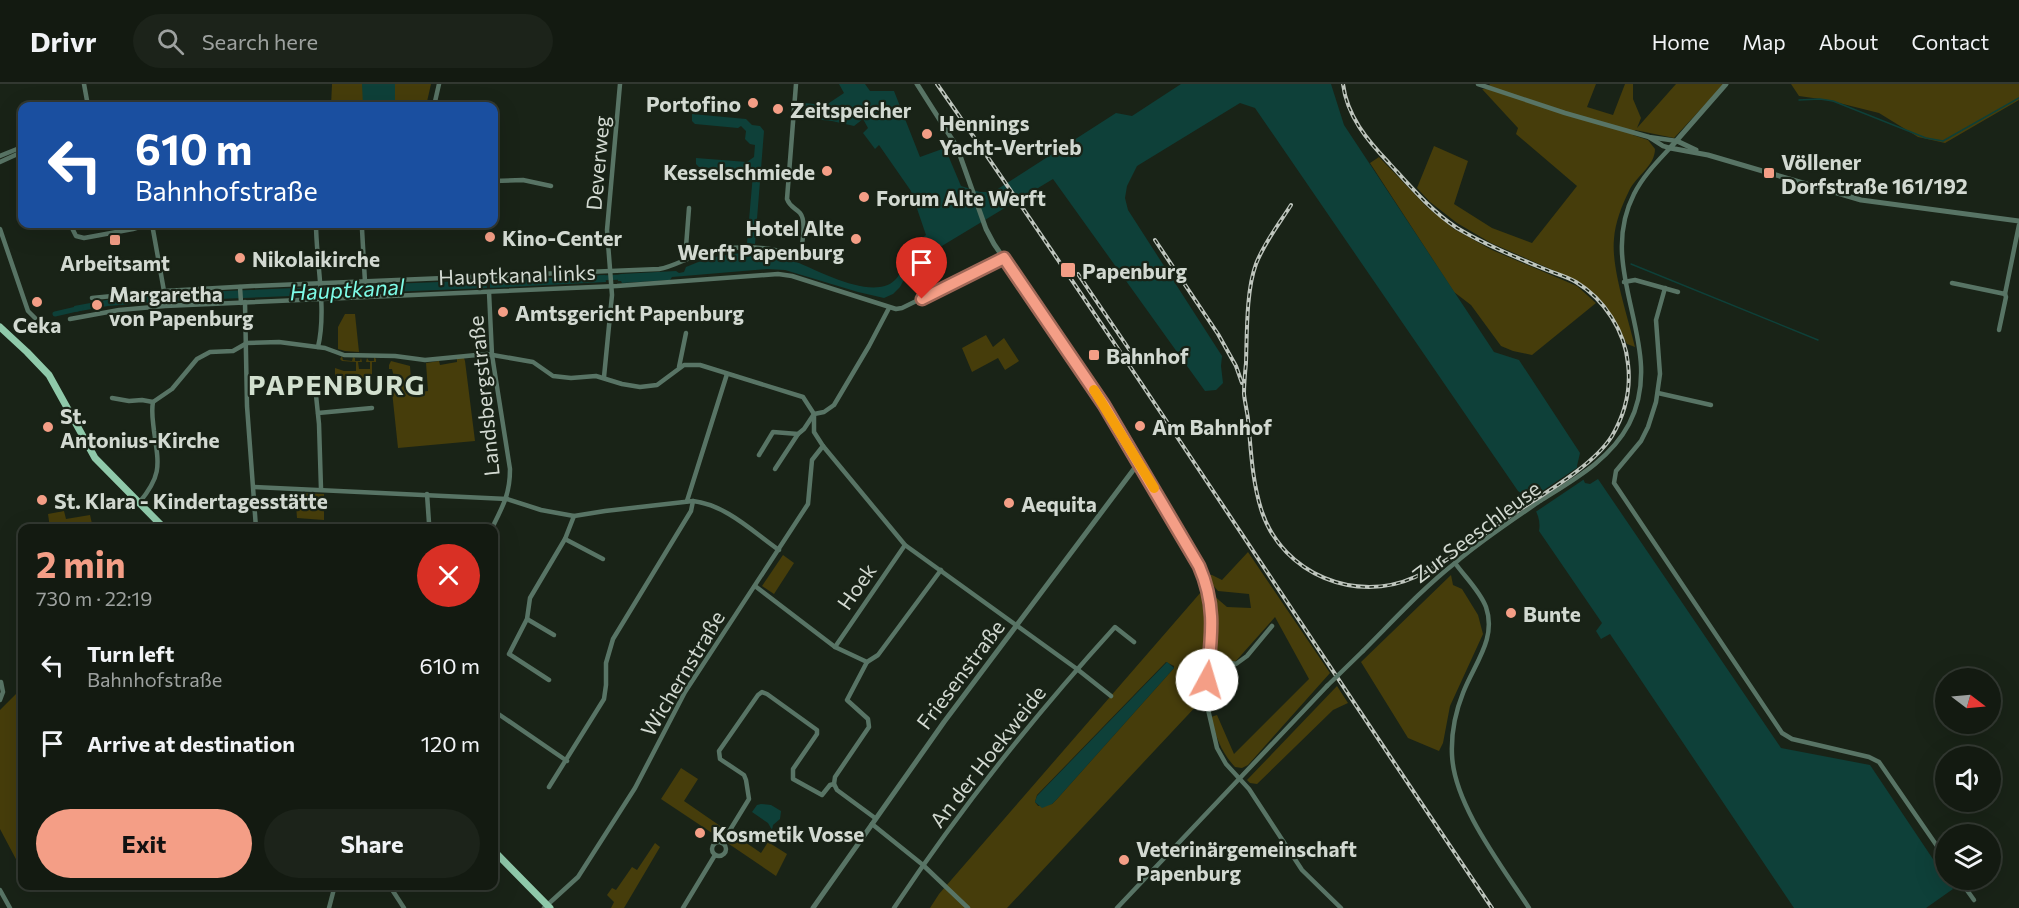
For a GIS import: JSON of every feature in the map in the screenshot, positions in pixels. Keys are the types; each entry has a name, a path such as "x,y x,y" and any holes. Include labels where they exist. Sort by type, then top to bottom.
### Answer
{"main road":[{"path":"0,327 49,375 95,458 160,524"},
{"path":"498,855 547,907"}],"street":[{"path":"84,84 87,102"},
{"path":"435,102 439,84"},
{"name":"Deverweg","path":"604,377 612,284 607,230 620,84"},
{"path":"92,298 164,291 611,273 667,268 685,260 729,248 748,246 786,252 799,257 803,220 801,214 790,207 787,199 796,84"},
{"path":"917,84 957,147 986,229 1104,405 1199,566 1210,598 1213,620 1207,705 1217,748 1226,764 1250,789 1302,870 1341,908"},
{"path":"1479,84 1565,113 1649,137 1677,141 1700,153"},
{"path":"1670,148 1726,84"},
{"path":"1649,137 1663,146 1700,153 1861,200 2019,223 2000,330"},
{"name":"Zur Seeschleuse","path":"1117,908 1239,778 1424,590 1455,563 1589,468 1608,453 1623,435 1635,410 1641,387 1642,358 1624,282 1621,245 1626,213 1646,174 1670,148"},
{"path":"0,156 18,149"},
{"path":"0,162 18,154"},
{"path":"498,181 523,180 551,186"},
{"path":"685,260 689,208"},
{"path":"72,228 76,236 84,238 139,228"},
{"path":"151,228 164,291"},
{"path":"316,228 320,285 318,347"},
{"path":"362,228 365,282"},
{"path":"0,229 28,311 35,318"},
{"path":"775,469 814,414 824,412 834,405 889,308 902,308 1004,258"},
{"name":"Hauptkanal links","path":"70,319 131,309 242,301 489,292 778,274 798,278 889,308"},
{"path":"1624,282 1635,280 1678,292"},
{"path":"1952,283 2005,294"},
{"path":"240,288 247,343 248,406 256,524"},
{"path":"1665,288 1656,320 1660,366 1658,393 1648,427 1633,452 1616,471 1614,483 1782,733 1792,739 1869,757 1880,762 1935,843"},
{"name":"Landsbergstraße","path":"489,292 492,355 510,469 507,499 494,524"},
{"path":"679,368 686,333"},
{"path":"112,398 129,402 142,400 153,402 172,389 197,359 210,352 233,351 247,343 279,342 318,347 344,355 395,356 424,360 480,354 492,355 533,362 553,376 604,377 622,384 650,387 665,380 679,368 690,364 700,365 803,397 814,414 814,432 823,446 905,545 1111,696"},
{"path":"549,787 604,699 606,663 613,639 691,511 690,501 727,374"},
{"path":"314,376 321,489"},
{"path":"1658,393 1712,405"},
{"path":"139,503 153,484 159,466 152,421 153,402"},
{"path":"318,413 372,408"},
{"path":"759,454 776,430 786,434 798,434"},
{"name":"Wichernstraße","path":"547,907 578,877 635,788 685,692 808,504 812,460 823,446"},
{"name":"Friesenstraße","path":"813,908 944,722 1134,469 1140,465"},
{"path":"254,487 507,499 541,510 574,516 690,501 706,502 726,512 779,550"},
{"path":"427,494 428,524"},
{"path":"549,680 509,654 526,619 530,598 565,539 574,516"},
{"path":"565,539 603,559"},
{"name":"Hoek","path":"835,647 905,545"},
{"path":"1455,563 1486,606 1490,632 1458,707 1453,728 1454,772 1470,815 1529,908"},
{"path":"941,570 878,655 867,662 847,700 868,719 868,727 835,777 834,784 837,790 923,865 968,908"},
{"path":"755,586 835,647 867,662"},
{"path":"526,619 554,635"},
{"path":"1209,659 1236,664 1247,656 1272,626"},
{"name":"An der Hoekweide","path":"894,908 979,790 1077,669 1115,627 1134,642"},
{"path":"0,700 3,692 1,682"},
{"path":"722,843 749,799 749,794 744,775 720,759 719,751 762,692 817,730 817,734 793,769 793,779 822,795 834,784"},
{"path":"498,714 567,761"},
{"path":"717,842 722,843 726,848 725,852 722,855 716,855 712,852 713,845 717,842"},
{"path":"683,908 716,855"},
{"path":"0,890 10,908"},
{"path":"329,908 334,890"},
{"path":"392,890 404,908"},
{"path":"1967,890 1974,900"}],"shaded area":[{"path":"332,84 431,84 427,102 331,102"},
{"path":"1490,84 1596,84 1587,107 1613,115 1625,84 1633,84 1633,99 1641,118 1637,128 1676,84 1724,84 1674,138 1635,130 1633,135 1648,140 1655,149 1649,166 1626,196 1617,220 1614,239 1617,278 1635,347 1627,344 1606,306 1578,281 1491,243 1457,223 1430,202 1417,188 1434,146 1468,161 1454,204 1492,228 1532,243 1577,186 1516,134 1518,128 1482,89 1487,89"},
{"path":"1791,84 2019,84 2019,100 1945,143 1918,137 1879,113 1827,100 1799,96"},
{"path":"1379,157 1427,207 1454,229 1492,250 1577,286 1596,303 1532,355 1501,346 1471,305 1454,292 1370,163"},
{"path":"345,314 355,314 359,352 338,349 338,327"},
{"path":"986,335 993,347 1004,338 1019,361 1005,370 998,358 972,372 962,348"},
{"path":"342,356 343,360 352,361 353,357 355,361 360,361 361,358 362,362 358,362 359,369 370,369 370,362 366,362 367,358 369,361 374,361 374,357 376,362 372,362 372,378 335,378 335,368 356,371 356,362 342,361 340,359"},
{"path":"457,358 464,358 465,361 475,441 398,448 391,382 395,381 392,369 389,369 391,361 410,366 412,393 428,391 426,363 439,361 440,365 457,362"},
{"path":"295,493 324,494 324,520 297,518"},
{"path":"64,511 66,519 90,515 92,524 49,524 48,514"},
{"path":"1248,552 1330,673 1248,765 1242,768 1235,767 1226,756 1217,738 1211,717 1217,715 1234,754 1309,679 1275,617 1235,662 1215,655 1217,620 1213,595 1227,607 1251,608 1249,594 1218,591 1211,583 1210,575 1222,580"},
{"path":"783,555 794,563 774,594 762,586"},
{"path":"1451,575 1453,585 1462,589 1478,615 1483,634 1450,706 1443,743 1439,751 1408,738 1361,662"},
{"path":"1201,592 1206,631 1202,657 1198,664 1200,702 1007,908 930,908 939,894","holes":["1166,662 1174,666 1057,799 1052,804 1038,806 1035,802 1037,795"]},
{"path":"1337,686 1348,703 1333,710 1257,784 1250,783 1247,780"},
{"path":"18,692 18,863 0,829 0,710"},
{"path":"681,768 698,779 684,801 726,830 721,839 661,799"},
{"path":"732,833 761,853 768,842 787,854 776,876 726,842"},
{"path":"655,843 660,847 624,908 611,908 614,902 607,895 612,888 616,890 632,867 637,870"}],"water":[{"path":"362,84 395,84 395,102 363,102"},
{"path":"839,84 865,84 870,91 894,91 920,157 945,148 961,186 980,192 993,192 1116,113 1132,116 1181,84 1331,84 1344,125 1494,352 1519,360 1580,453 1577,466 1585,483 1590,484 1598,479 1781,748 1870,765 1935,862 1935,890 1952,890 1926,908 1794,908 1610,634 1601,639 1596,631 1602,623 1539,531 1539,519 1534,508 1518,491 1255,108 1240,103 1137,166 1127,186 1125,198 1128,210 1222,356 1223,383 1216,390 1205,391 1053,179 912,264 900,287 893,294 884,298 785,270 767,269 672,277 670,280 622,283 618,281 618,275 621,274 684,272 686,267 700,262 745,251 756,251 762,258 768,254 791,260 847,283 861,286 886,286 895,280 913,246 926,235 911,191 879,145 875,149 863,133 868,128 863,119 854,126 802,118 804,103 826,105 844,93"},
{"path":"692,114 746,119 752,125 760,126 764,131 755,244 747,243 753,174 748,169 745,171 699,167 696,164 696,158 747,162 754,157 755,145 745,139 746,131 741,126 738,128 695,124 692,121"},
{"path":"605,275 606,282 490,288 490,281"},
{"path":"486,280 487,288 167,301 108,306 75,312 74,306 112,299 180,293"},
{"path":"1167,662 1174,668 1057,799 1042,808 1035,802 1037,796"},
{"path":"757,805 771,805 781,811 780,819 773,825 772,830 768,823 752,812"}],"pier":[{"path":"1581,465 1586,478 1534,513 1526,502"}],"waterway":[{"path":"1799,100 1833,101 1926,138 1943,141 2019,98"},
{"path":"1631,264 1818,340"},
{"name":"Hauptkanal","path":"600,278 623,277"},
{"name":"Hauptkanal","path":"55,314 81,308"}],"railway":[{"path":"937,84 1078,289 1492,908"},
{"path":"1291,205 1263,249 1250,287 1244,394 1254,478 1262,512 1272,534 1286,552 1304,567 1324,578 1346,585 1369,587 1392,585 1415,577 1450,558 1562,482 1591,460 1612,436 1626,401 1629,373 1623,340 1604,307 1596,297 1576,282 1488,245 1457,228 1438,214 1381,154 1359,127 1349,107 1343,84"},
{"path":"1155,240 1218,334 1236,366 1242,383"},
{"path":"1078,274 1135,358"}],"slow traffic":[{"path":"1094,390 1154,488"}],"place":[{"name":"Portofino","path":"753,103"},
{"name":"Zeitspeicher","path":"778,109"},
{"name":"Hennings Yacht-Vertrieb","path":"927,134"},
{"name":"Kesselschmiede","path":"827,171"},
{"name":"Völlener Dorfstraße 161/192","path":"1769,173"},
{"name":"Forum Alte Werft","path":"864,197"},
{"name":"Kino-Center","path":"490,237"},
{"name":"Hotel Alte Werft Papenburg","path":"856,239"},
{"name":"Arbeitsamt","path":"115,240"},
{"name":"Nikolaikirche","path":"240,258"},
{"name":"Papenburg","path":"1068,270"},
{"name":"Ceka","path":"37,302"},
{"name":"Margaretha von Papenburg","path":"97,305"},
{"name":"Amtsgericht Papenburg","path":"503,312"},
{"name":"Bahnhof","path":"1094,355"},
{"name":"Am Bahnhof","path":"1140,426"},
{"name":"St. Antonius-Kirche","path":"48,427"},
{"name":"St. Klara - Kindertagesstätte","path":"42,500"},
{"name":"Aequita","path":"1009,503"},
{"name":"Bunte","path":"1511,613"},
{"name":"Kosmetik Vosse","path":"700,833"},
{"name":"Veterinärgemeinschaft Papenburg","path":"1124,860"}],"district":[{"name":"PAPENBURG","path":"337,384"}],"route":[{"path":"922,299 1004,258 1104,405 1199,566 1208,588 1213,620 1207,680"}]}
